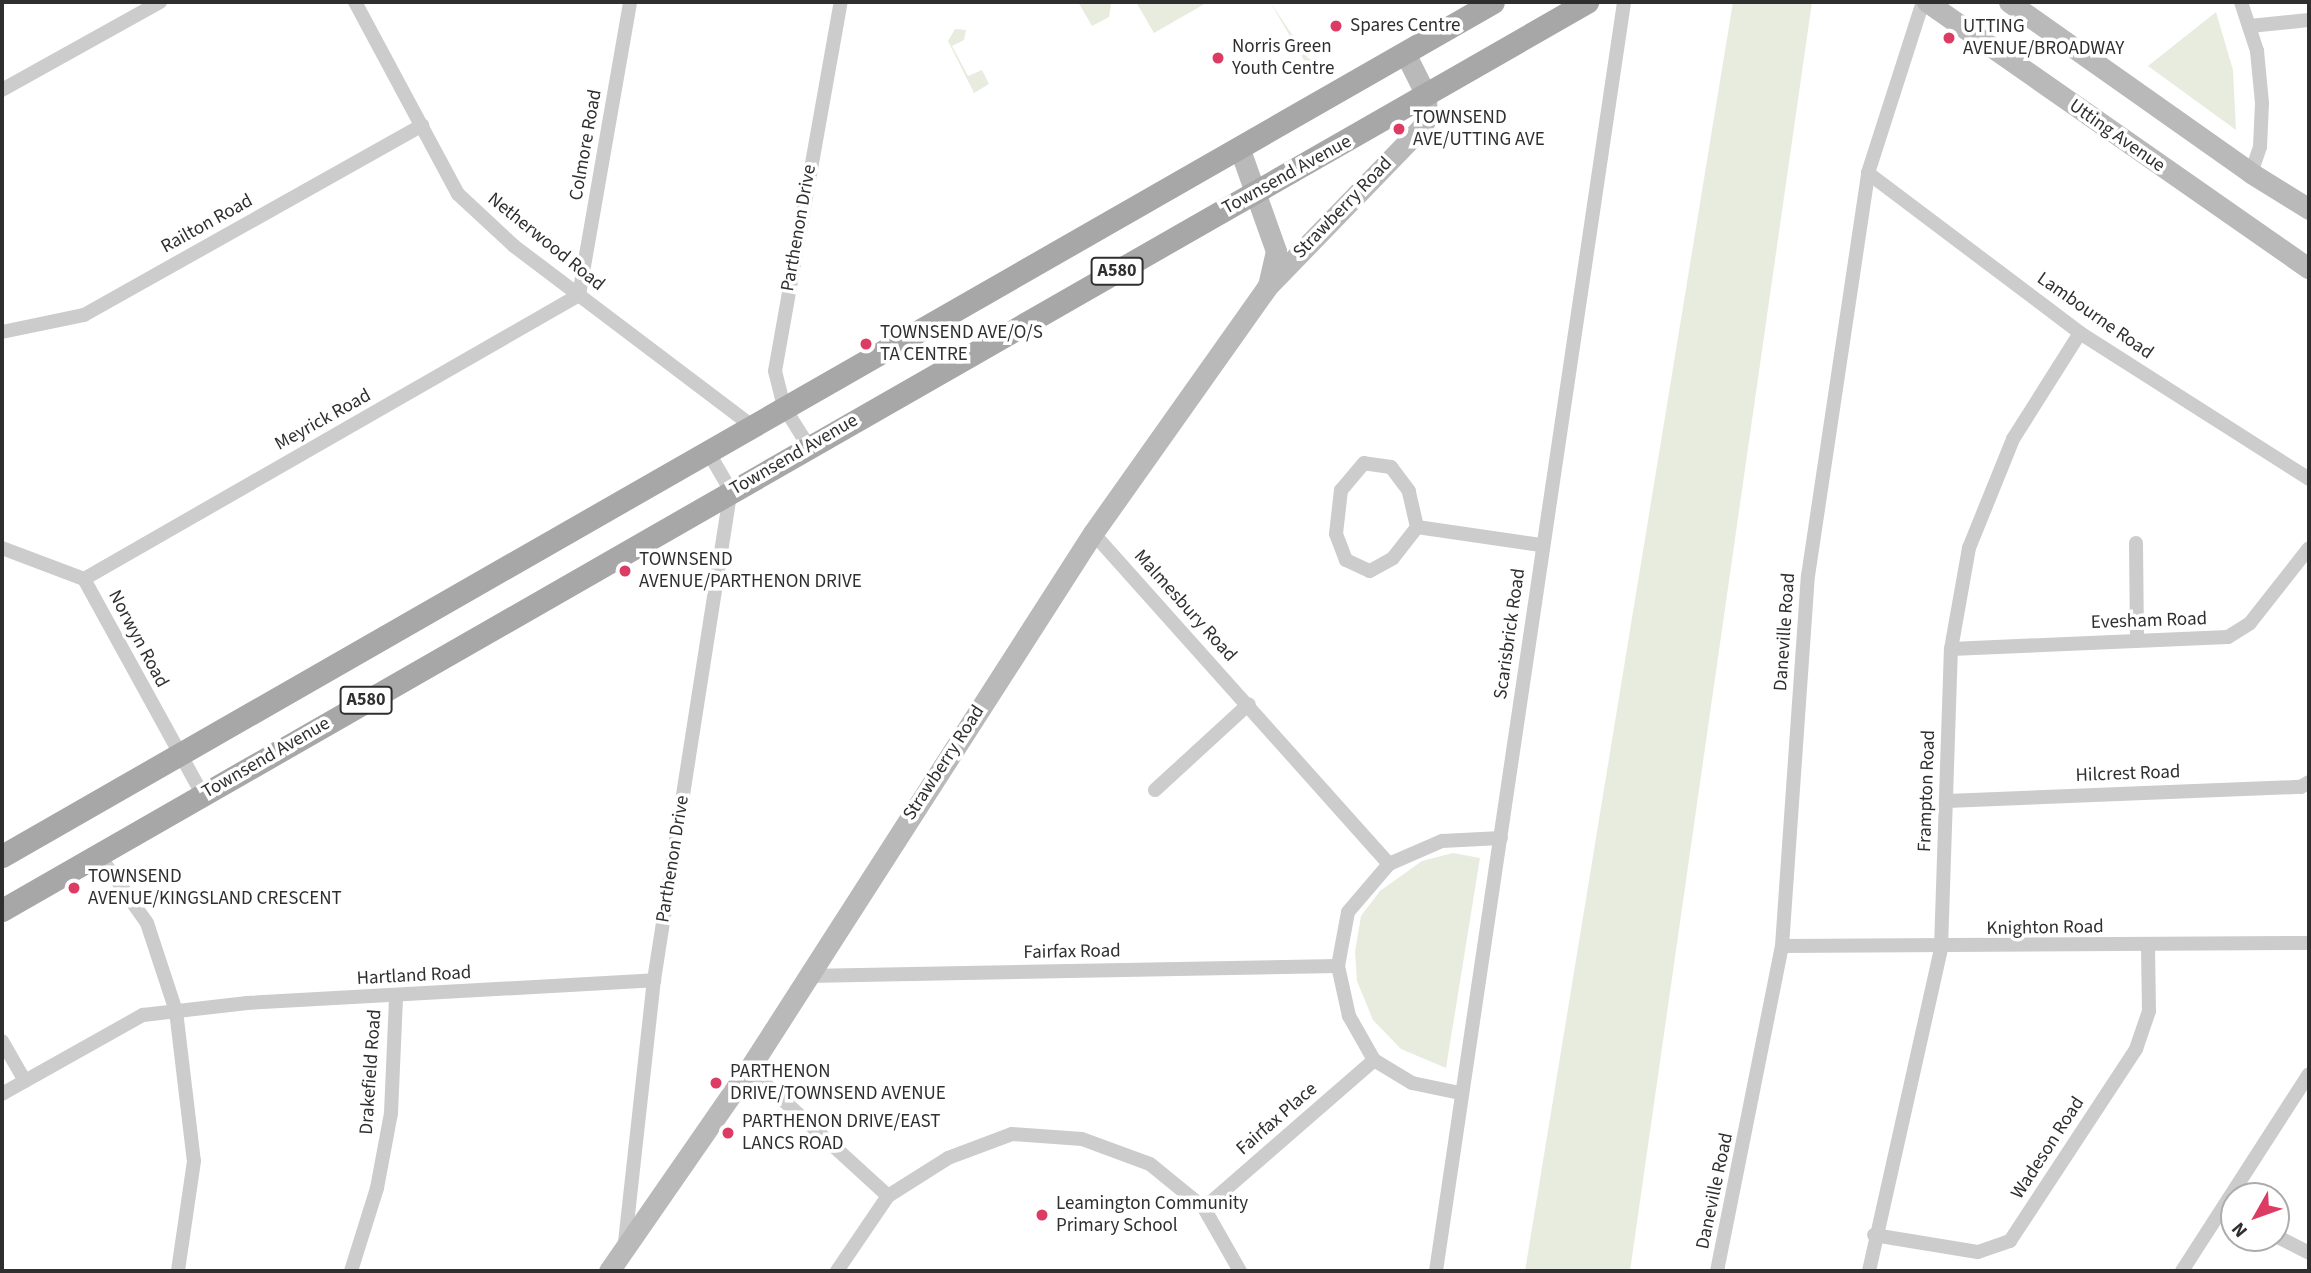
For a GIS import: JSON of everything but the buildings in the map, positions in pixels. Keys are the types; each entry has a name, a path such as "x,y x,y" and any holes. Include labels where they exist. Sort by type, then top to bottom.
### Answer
{"main road":[{"name":"A580","path":"2,856 1493,2"},
{"name":"Townsend Avenue","path":"2,910 1587,2"},
{"name":"Utting Avenue","path":"1925,2 2309,268"},
{"path":"2009,2 2251,173 2309,209"},
{"path":"1405,53 1426,95"},
{"name":"Strawberry Road","path":"625,1242 749,1069 1093,533 1268,287 1421,128 1427,117 1426,95"},
{"name":"Strawberry Road","path":"1239,147 1254,193 1265,211 1276,251 1268,287"},
{"name":"Parthenon Drive","path":"609,1271 625,1242"}],"street":[{"path":"2,90 160,2"},
{"name":"Netherwood Road","path":"355,2 458,194 514,246 751,425"},
{"name":"Colmore Road","path":"579,295 630,2"},
{"name":"Parthenon Drive","path":"808,447 784,407 775,371 841,2"},
{"name":"Scarisbrick Road","path":"1436,1271 1460,1093 1501,838 1541,545 1624,2"},
{"name":"Daneville Road","path":"1717,1271 1782,946 1808,576 1868,173 1925,2"},
{"path":"2241,2 2250,26 2262,113 2260,147 2251,173"},
{"path":"2250,26 2309,20"},
{"name":"Railton Road","path":"2,332 84,315 422,125"},
{"name":"Lambourne Road","path":"1868,173 2080,333 2309,478"},
{"name":"Meyrick Road","path":"84,579 579,295"},
{"name":"Frampton Road","path":"1869,1271 1874,1236 1941,948 1951,649 1969,548 2013,439 2080,333"},
{"path":"707,450 731,491"},
{"path":"1364,463 1391,467 1409,491 1417,527 1393,558 1370,571 1346,560 1336,534 1341,490 1364,463"},
{"name":"Parthenon Drive","path":"625,1242 654,980 731,491"},
{"path":"1417,527 1541,545"},
{"name":"Malmesbury Road","path":"1093,533 1249,704 1389,864"},
{"path":"2136,543 2137,641"},
{"name":"Norwyn Road","path":"2,548 84,579 202,794"},
{"name":"Evesham Road","path":"1951,649 2228,637 2250,623 2309,548"},
{"path":"1155,790 1249,704"},
{"name":"Hilcrest Road","path":"1947,800 2301,787 2309,782"},
{"path":"1460,1093 1412,1083 1374,1059 1349,1016 1338,966 1348,912 1389,864 1442,841 1501,838"},
{"path":"99,855 147,923 176,1011 194,1161 178,1271"},
{"name":"Knighton Road","path":"1782,946 1941,948 2309,943"},
{"name":"Wadeson Road","path":"1874,1236 1978,1252 2010,1241 2136,1049 2149,1011 2148,946"},
{"name":"Fairfax Road","path":"807,976 1338,966"},
{"name":"Hartland Road","path":"2,1094 143,1015 247,1003 396,997 654,980"},
{"name":"Drakefield Road","path":"351,1271 377,1188 391,1113 396,997"},
{"path":"2,1041 25,1081"},
{"name":"Fairfax Place","path":"1204,1208 1374,1059"},
{"path":"749,1069 888,1196"},
{"path":"2244,1182 2309,1074"},
{"path":"837,1271 888,1196 948,1158 1012,1134 1082,1139 1150,1164 1204,1208 1240,1271"},
{"path":"2182,1271 2220,1218"},
{"path":"2290,1243 2309,1253"}],"shaded area":[{"path":"1078,2 1111,4 1109,17 1092,26"},
{"path":"1136,2 1208,2 1154,33"},
{"path":"1270,2 1308,58 1324,64 1311,72"},
{"path":"1733,2 1812,2 1630,1271 1525,1271"},
{"path":"2216,12 2233,70 2236,130 2148,66"},
{"path":"955,29 966,30 964,40 952,46 968,76 982,70 989,84 974,93 948,41"},
{"path":"1453,853 1480,858 1446,1068 1401,1049 1373,1020 1357,981 1355,952 1361,916 1380,891 1422,861"}],"place":[{"name":"Spares Centre","path":"1336,26"},
{"name":"UTTING AVENUE/BROADWAY","path":"1949,38"},
{"name":"Norris Green Youth Centre","path":"1218,58"},
{"name":"TOWNSEND AVE/UTTING AVE","path":"1399,129"},
{"name":"TOWNSEND AVE/O/S TA CENTRE","path":"866,344"},
{"name":"TOWNSEND AVENUE/PARTHENON DRIVE","path":"625,571"},
{"name":"TOWNSEND AVENUE/KINGSLAND CRESCENT","path":"74,888"},
{"name":"PARTHENON DRIVE/TOWNSEND AVENUE","path":"716,1083"},
{"name":"PARTHENON DRIVE/EAST LANCS ROAD","path":"728,1133"},
{"name":"Leamington Community Primary School","path":"1042,1215"}]}
